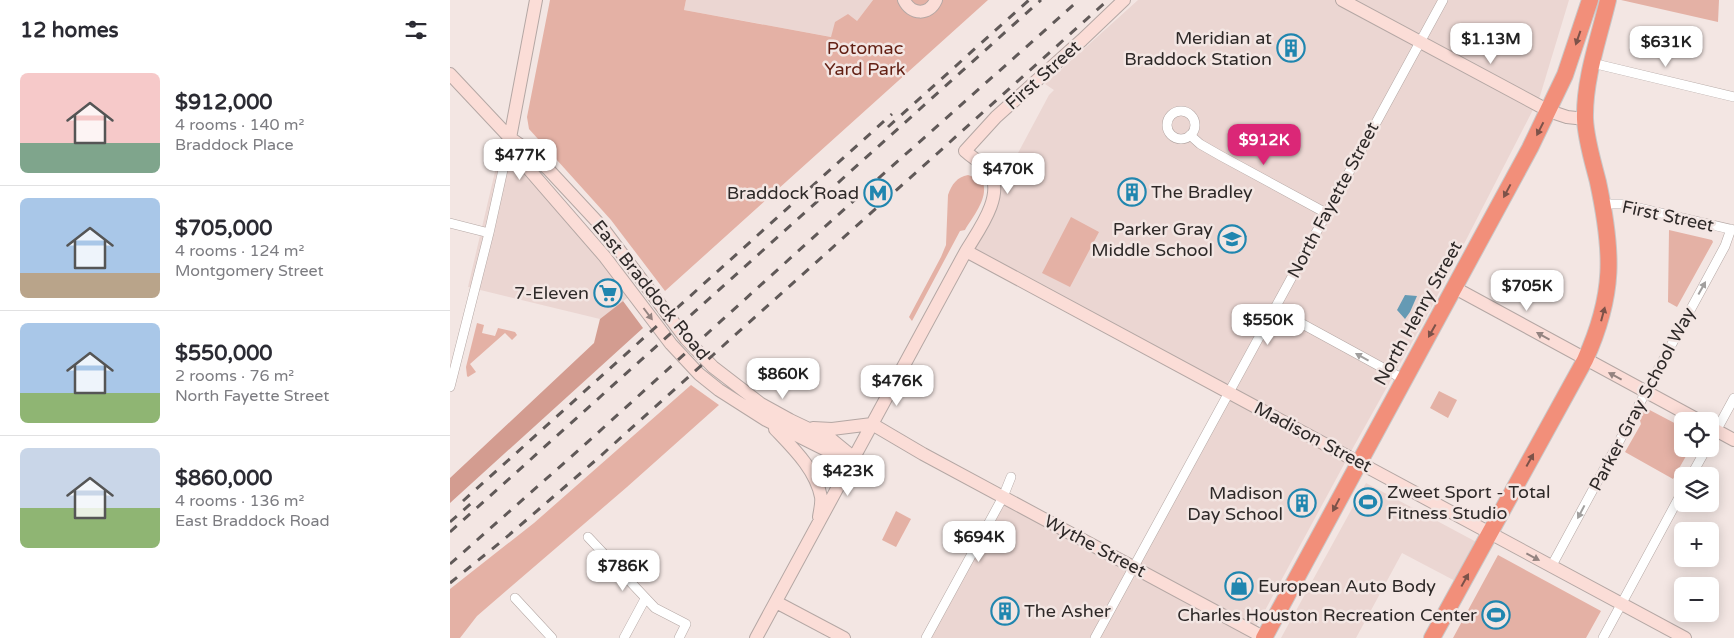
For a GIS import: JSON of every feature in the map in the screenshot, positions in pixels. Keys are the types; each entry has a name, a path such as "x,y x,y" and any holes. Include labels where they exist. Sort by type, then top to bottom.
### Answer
{"highway":[{"name":"North Henry Street","path":"1265,638 1549,111 1565,75 1590,0"},
{"path":"1432,638 1585,360 1604,308 1609,272 1609,249 1585,119 1592,63 1608,0"}],"street":[{"path":"450,387 455,343 488,233 510,138 536,0"},
{"path":"904,0 909,8 919,12 929,9 936,0"},
{"name":"First Street","path":"966,250 988,213 995,191 994,180 990,172 965,152 996,117 1124,0"},
{"path":"1342,0 1549,111 1567,117 1585,119"},
{"name":"North Fayette Street","path":"1094,638 1442,0"},
{"path":"1592,63 1734,97"},
{"name":"East Braddock Road","path":"450,74 510,138 548,168 602,227 686,339 713,367 761,404 832,440 854,458"},
{"path":"1190,135 1200,144 1326,214"},
{"name":"East Braddock Road","path":"510,138 526,166 609,262 671,344 699,374 719,390 766,420 828,451 854,458"},
{"name":"First Street","path":"1602,204 1622,204 1732,230"},
{"path":"450,223 488,233"},
{"name":"Parker Gray School Way","path":"1551,567 1732,230"},
{"path":"756,638 966,250"},
{"name":"Madison Street","path":"966,250 1685,638"},
{"path":"1455,288 1683,412"},
{"path":"1275,309 1405,380"},
{"path":"1719,419 1734,398"},
{"path":"766,420 804,462 814,478 821,498 818,524"},
{"path":"803,426 832,429 872,424"},
{"name":"Wythe Street","path":"872,424 1265,638"},
{"path":"1719,431 1734,440"},
{"path":"926,638 1003,497 1011,477"},
{"path":"1603,638 1674,507"},
{"path":"588,536 655,608 686,624 679,638"},
{"path":"514,598 552,638"},
{"path":"624,638 645,599"},
{"path":"776,602 844,638"}],"shaded area":[{"path":"686,0 873,0 857,21 832,37 684,10"},
{"path":"1138,0 1569,0 1540,96 1430,310 1250,638 925,638 1003,495 1134,566 1230,391 966,250 1049,95 1054,90 1045,84"},
{"path":"501,146 631,295 600,319 468,287"},
{"path":"623,301 643,328 450,503 450,478 594,343 600,319"},
{"path":"1366,483 1482,545 1461,584 1402,553 1356,638 1281,638"}],"green space":[{"name":"Potomac Yard Park","path":"550,0 686,0 684,10 831,37 835,22 848,14 857,21 873,0 988,0 665,291 611,220 529,129 527,117"},
{"path":"1621,0 1719,0 1718,22"},
{"path":"968,175 982,180 984,193 982,200 965,230 960,231 912,321 909,317 946,245 948,195 955,182 961,177"},
{"path":"1071,217 1099,232 1070,287 1042,273"},
{"path":"1669,230 1712,240 1713,242 1677,307 1668,302"},
{"path":"477,323 484,325 482,333 495,336 498,328 515,332 517,335 512,340 505,333 470,364 476,372 468,377 466,367"},
{"path":"691,385 719,405 477,616 460,638 450,638 450,589 534,523"},
{"path":"1439,391 1457,400 1448,418 1430,408"},
{"path":"1644,407 1674,423 1674,457 1685,457 1680,467 1674,467 1673,479 1625,452 1641,424 1639,417"},
{"path":"896,511 911,519 896,547 882,540"},
{"path":"1498,555 1601,611 1586,638 1453,638"}],"water":[{"path":"1226,226 1247,236 1242,246 1221,236"},
{"path":"1405,295 1417,296 1405,319 1397,310"}],"railway":[{"path":"888,127 1029,0"},
{"path":"450,532 1041,0"},
{"path":"450,564 1079,0"},
{"path":"450,583 596,460 1108,0"},
{"path":"463,501 892,114"},
{"path":"450,522 476,499"}],"place":[{"name":"Meridian at Braddock Station","path":"1291,48"},
{"name":"The Bradley","path":"1132,192"},
{"name":"Braddock Road","path":"878,193"},
{"name":"Parker Gray Middle School","path":"1232,239"},
{"name":"7-Eleven","path":"608,293"},
{"name":"Zweet Sport - Total Fitness Studio","path":"1368,502"},
{"name":"Madison Day School","path":"1302,503"},
{"name":"European Auto Body","path":"1239,586"},
{"name":"The Asher","path":"1005,611"},
{"name":"Charles Houston Recreation Center","path":"1496,615"}]}
